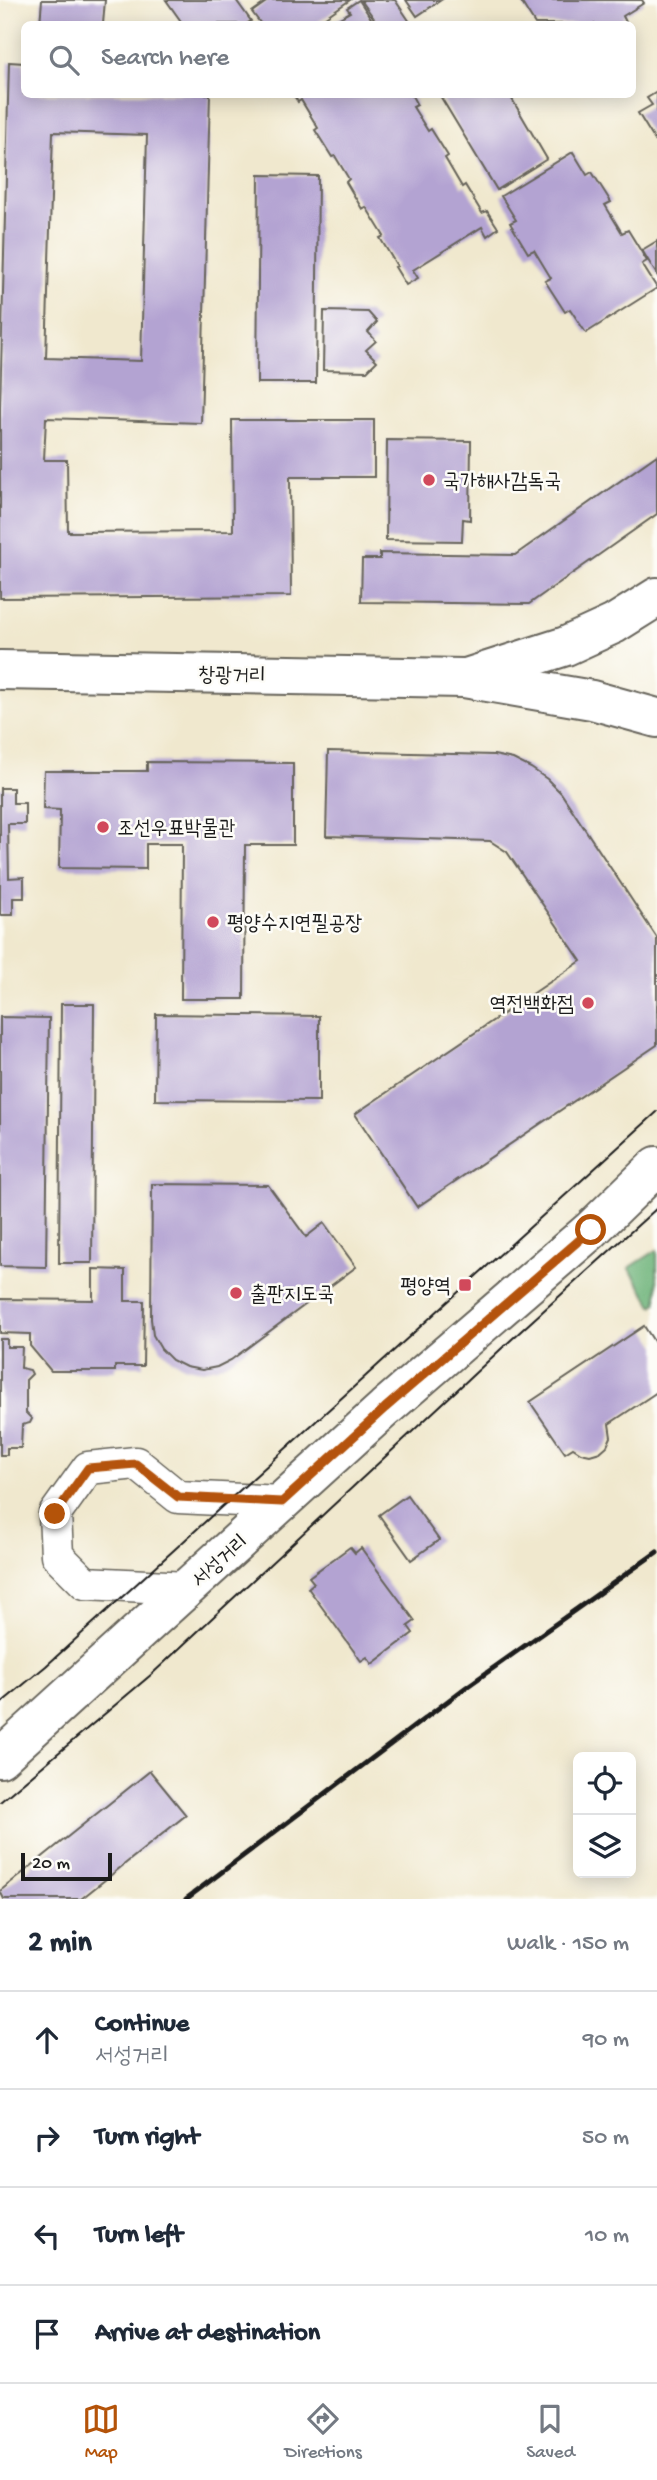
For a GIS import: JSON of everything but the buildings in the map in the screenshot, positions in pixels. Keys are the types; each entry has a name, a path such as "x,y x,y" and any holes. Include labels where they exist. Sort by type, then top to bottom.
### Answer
{"main road":[{"path":"464,678 566,646 614,624 657,597"},
{"name":"창광거리","path":"0,670 464,678"},
{"path":"464,678 592,700 657,718"},
{"name":"서성거리","path":"0,1758 385,1408 591,1230 657,1166"}],"street":[{"path":"188,1588 85,1583 57,1555 55,1514 88,1468 136,1464 178,1497 282,1502"}],"green space":[{"path":"657,1250 657,1303 653,1306 629,1268"}],"tram line":[{"path":"0,1704 46,1666 657,1112"},
{"path":"0,1802 152,1674 501,1349 657,1208"}],"railway":[{"path":"186,1899 465,1688 657,1552"}],"place":[{"name":"국가해사감독국","path":"429,480"},
{"name":"조선우표박물관","path":"103,827"},
{"name":"평양수지연필공장","path":"213,922"},
{"name":"역전백화점","path":"588,1003"},
{"name":"평양역","path":"465,1285"},
{"name":"출판지도국","path":"236,1293"}],"route":[{"path":"55,1514 88,1468 136,1464 178,1497 282,1502 385,1408 591,1230"}]}
